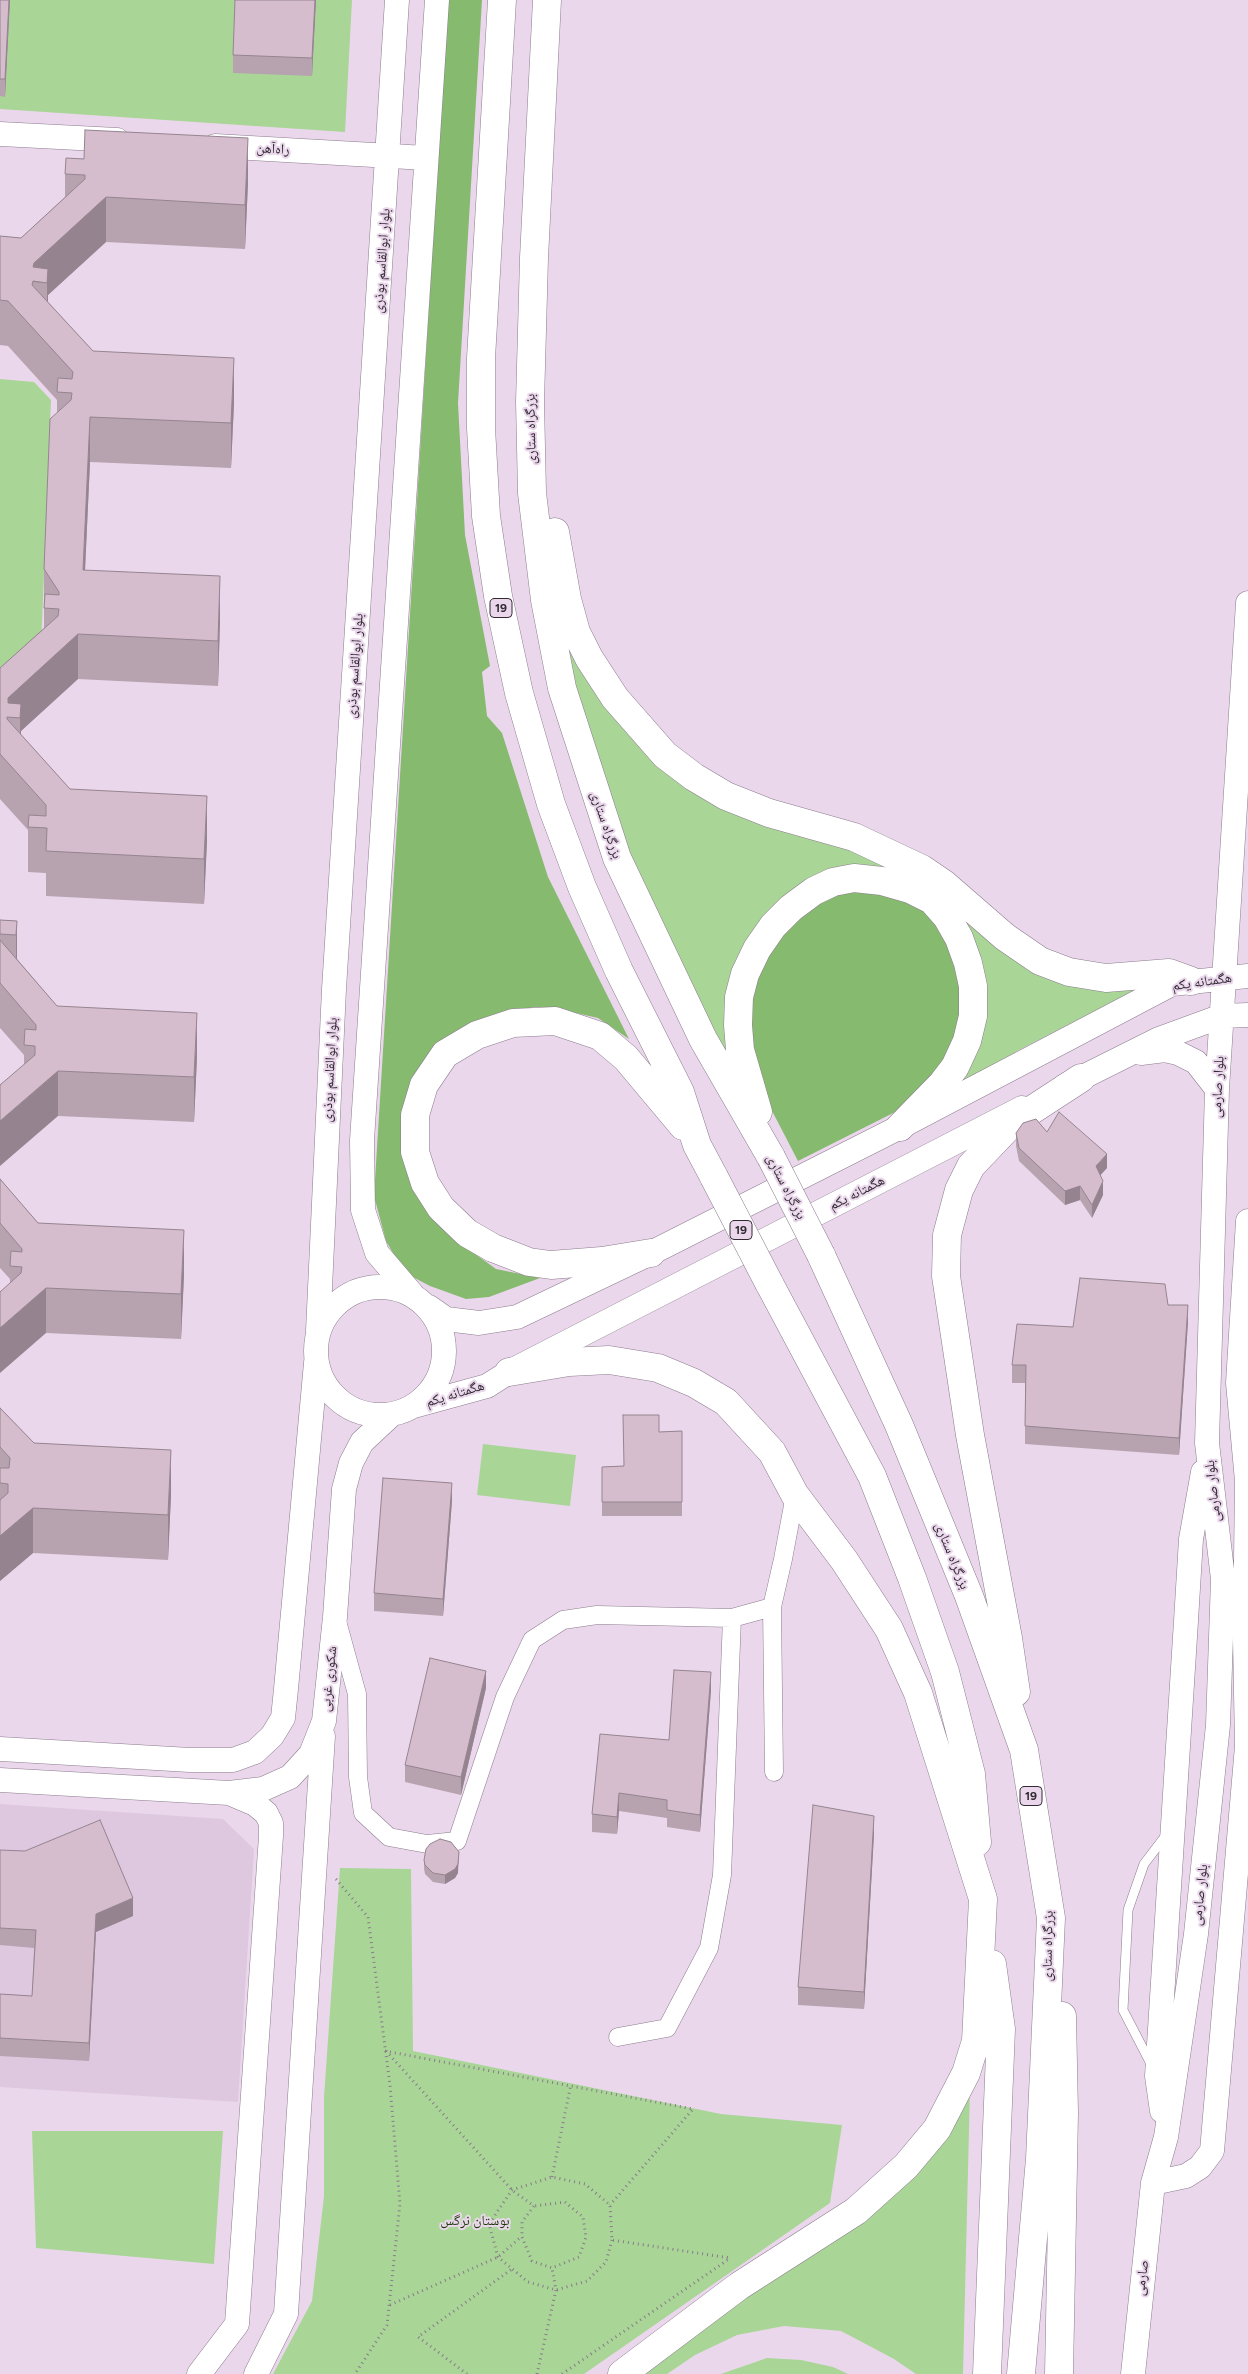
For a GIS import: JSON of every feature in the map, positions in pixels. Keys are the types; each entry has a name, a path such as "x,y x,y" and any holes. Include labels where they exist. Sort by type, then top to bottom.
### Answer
{"highway":[{"name":"19","path":"502,0 481,358 481,428 486,516 498,596 519,693 551,804 582,887 615,963 680,1092 697,1145 872,1476 912,1578 945,1672 971,1774 983,1900 1001,2029 987,2374"},
{"name":"بزرگراه ستاری","path":"547,0 534,258 530,402 532,493 545,600 562,688 594,792 617,858 703,1039 771,1157 821,1256 907,1443 969,1596 1024,1750 1051,1918 1040,2159 1020,2374"},
{"path":"530,402 552,505 561,570 576,632 589,658 616,698 665,755 694,777 726,796 769,813 854,837 922,868 944,884 1005,937 1040,961 1069,972 1106,978 1169,973 1195,981"},
{"path":"771,1157 740,1050 738,1025 739,997 746,974 758,949 773,926 791,908 814,891 833,882 854,878 882,881 910,889 932,900 947,917 960,938 968,963 973,986 973,1016 967,1041 955,1067 942,1084 900,1126"},
{"path":"651,1253 602,1262 551,1265 529,1262 493,1248 467,1233 441,1208 425,1183 415,1152 415,1115 424,1085 446,1054 477,1035 512,1023 555,1020 600,1036 626,1058 665,1102 697,1145"},
{"path":"1024,1750 1008,1638 970,1435 947,1285 947,1235 959,1190 971,1166 1012,1123 1081,1078"},
{"path":"509,1372 569,1362 609,1360 658,1368 726,1402 772,1452 795,1494 844,1560 889,1628 918,1693 983,1900 976,2041 966,2072 937,2129 906,2166 856,2211 739,2286 622,2374"},
{"path":"1051,1918 1062,1986 1064,2103 1059,2374"}],"street":[{"name":"بلوار ابوالقاسم بوذری","path":"318,1331 332,1012 389,156 397,0"},
{"path":"316,1363 325,1386 342,1404 366,1415 391,1415 414,1406 431,1391 442,1371 445,1349 441,1327 420,1301 376,1254 363,1210 362,1140 437,0"},
{"path":"0,134 135,141"},
{"name":"راه‌آهن","path":"194,145 426,158"},
{"name":"بلوار صارمی","path":"1153,2183 1166,2137 1196,1934 1218,1725 1223,1578 1207,1443 1217,1089 1248,603"},
{"path":"1195,981 1227,927"},
{"name":"هگمتانه یکم","path":"420,1301 446,1319 479,1323 517,1317 651,1253 1172,984 1248,976"},
{"path":"332,1012 369,1015"},
{"name":"هگمتانه یکم","path":"414,1406 487,1386 509,1372 1159,1039 1222,1016 1248,1015"},
{"path":"1130,1054 1165,1050 1178,1053 1196,1062 1217,1089"},
{"path":"1153,2183 1186,2176 1200,2167 1212,2151 1248,1746 1245,1640 1247,1479 1238,1383 1248,1221"},
{"path":"0,1749 190,1760 233,1760 255,1752 272,1736 282,1718 286,1689 318,1331 332,1307 356,1291 384,1286 420,1301"},
{"name":"شکوری غربی","path":"0,1780 229,1792 263,1789 290,1777 311,1754 324,1721 335,1617 344,1489 351,1463 362,1442 391,1415"},
{"path":"1166,2137 1157,2076 1175,1824 1192,1538 1207,1443"},
{"path":"774,1772 772,1607 795,1494"},
{"path":"335,1617 357,1694 358,1777 363,1813 389,1837 427,1844 457,1841 505,1697 532,1640 563,1620 597,1615 732,1618 772,1607"},
{"path":"618,2037 667,2028 709,1948 722,1875 732,1618"},
{"path":"256,2374 286,2314 324,1721"},
{"path":"200,2374 236,2324 271,1836 271,1823 266,1813 255,1804 229,1792"},
{"name":"صارمی","path":"1133,2374 1153,2183"}],"lane":[{"path":"1157,2076 1124,2010 1128,1910 1144,1864 1175,1824"}],"path":[{"path":"316,1855 368,1917 385,2051 400,2204 387,2324 355,2374"},
{"path":"385,2051 512,2190 534,2206 565,2202 583,2217 586,2238 579,2256 552,2268 532,2261 522,2237 522,2222 534,2206"},
{"path":"385,2051 693,2109 610,2205 612,2240 606,2262 587,2281 556,2290 528,2282 498,2257 489,2224 512,2190 552,2177 585,2184 610,2205"},
{"path":"552,2177 572,2084"},
{"path":"390,2305 498,2257 522,2237"},
{"path":"562,2374 730,2258 612,2240"},
{"path":"537,2374 556,2290 552,2268"},
{"path":"468,2374 418,2337 512,2269"}],"shaded area":[{"path":"0,1804 223,1819 254,1849 238,2102 0,2087"}],"green space":[{"path":"0,0 352,0 345,132 0,109"},
{"path":"448,0 482,0 458,403 465,535 490,666 482,672 487,716 502,733 548,877 629,1039 598,1018 563,1010 535,1007 500,1014 464,1030 408,1118 453,1238 496,1269 540,1278 489,1297 466,1299 430,1286 405,1273 386,1241 374,1196"},
{"path":"0,379 34,382 51,400 40,673 0,708"},
{"path":"554,567 648,746 921,880 741,1084 632,869 572,682"},
{"path":"850,888 913,901 940,923 965,982 958,1040 909,1105 798,1161 755,1078 748,1045 754,982 776,938 811,904"},
{"path":"936,888 1005,946 1149,983 1017,1051 972,1080 952,1083"},
{"path":"483,1444 576,1455 570,1506 477,1495"},
{"name":"بوستان نرگس","path":"340,1868 411,1869 413,2051 721,2114 842,2125 830,2203 584,2374 273,2374 312,2301 324,2196 324,2097"},
{"path":"970,2089 963,2374 916,2374 894,2359 841,2331 784,2326 737,2335 695,2355 667,2374 637,2374 752,2293"},
{"path":"32,2131 223,2131 214,2264 36,2248"},
{"path":"767,2358 801,2360 833,2367 848,2374 721,2374"}],"building":[{"path":"0,0 9,0 5,79 0,79"},
{"path":"235,0 315,0 312,58 233,55"},
{"path":"85,130 248,138 245,205 106,197 34,263 33,267 48,269 47,283 33,281 32,285 93,351 234,358 231,423 90,417 83,570 220,576 218,641 78,634 8,698 8,703 21,704 20,718 7,717 7,719 70,789 207,796 204,859 46,851 47,828 28,827 29,815 46,816 46,805 0,754 0,668 58,616 59,609 44,608 45,594 59,595 44,569 50,419 71,400 72,393 57,392 58,378 72,379 73,372 8,301 0,300 0,236 21,238 85,179 85,175 65,174 66,158 84,159"},
{"path":"0,920 17,921 16,935 0,934"},
{"path":"0,940 57,1006 197,1013 194,1077 58,1071 0,1121 0,1085 35,1055 35,1046 24,1045 25,1029 36,1030 36,1025 0,983"},
{"path":"1059,1112 1107,1154 1096,1166 1103,1181 1092,1205 1080,1186 1065,1191 1019,1148 1016,1133 1023,1123 1036,1119 1047,1132"},
{"path":"0,1179 38,1223 184,1230 181,1294 46,1288 0,1328 0,1292 21,1273 22,1267 10,1266 11,1251 22,1252 22,1249 0,1223"},
{"path":"1080,1278 1165,1284 1168,1305 1188,1305 1179,1438 1025,1426 1026,1365 1012,1365 1017,1324 1073,1327"},
{"path":"0,1408 34,1443 171,1450 168,1515 33,1508 0,1536 0,1500 8,1493 8,1484 0,1483 0,1468 9,1468 10,1458 0,1447"},
{"path":"623,1415 659,1415 659,1432 682,1431 682,1502 602,1502 602,1467 624,1466"},
{"path":"383,1478 452,1483 443,1599 374,1593"},
{"path":"430,1658 486,1671 461,1777 405,1765"},
{"path":"674,1670 711,1672 700,1815 667,1810 667,1800 619,1793 617,1817 592,1814 600,1734 669,1740"},
{"path":"813,1805 874,1816 864,1992 798,1987"},
{"path":"100,1820 133,1898 96,1914 89,2043 0,2038 0,1994 32,1996 36,1930 0,1928 0,1850 25,1851"},
{"path":"440,1839 451,1842 459,1852 458,1864 455,1869 445,1875 433,1873 425,1865 424,1860 426,1849 430,1844"}]}
